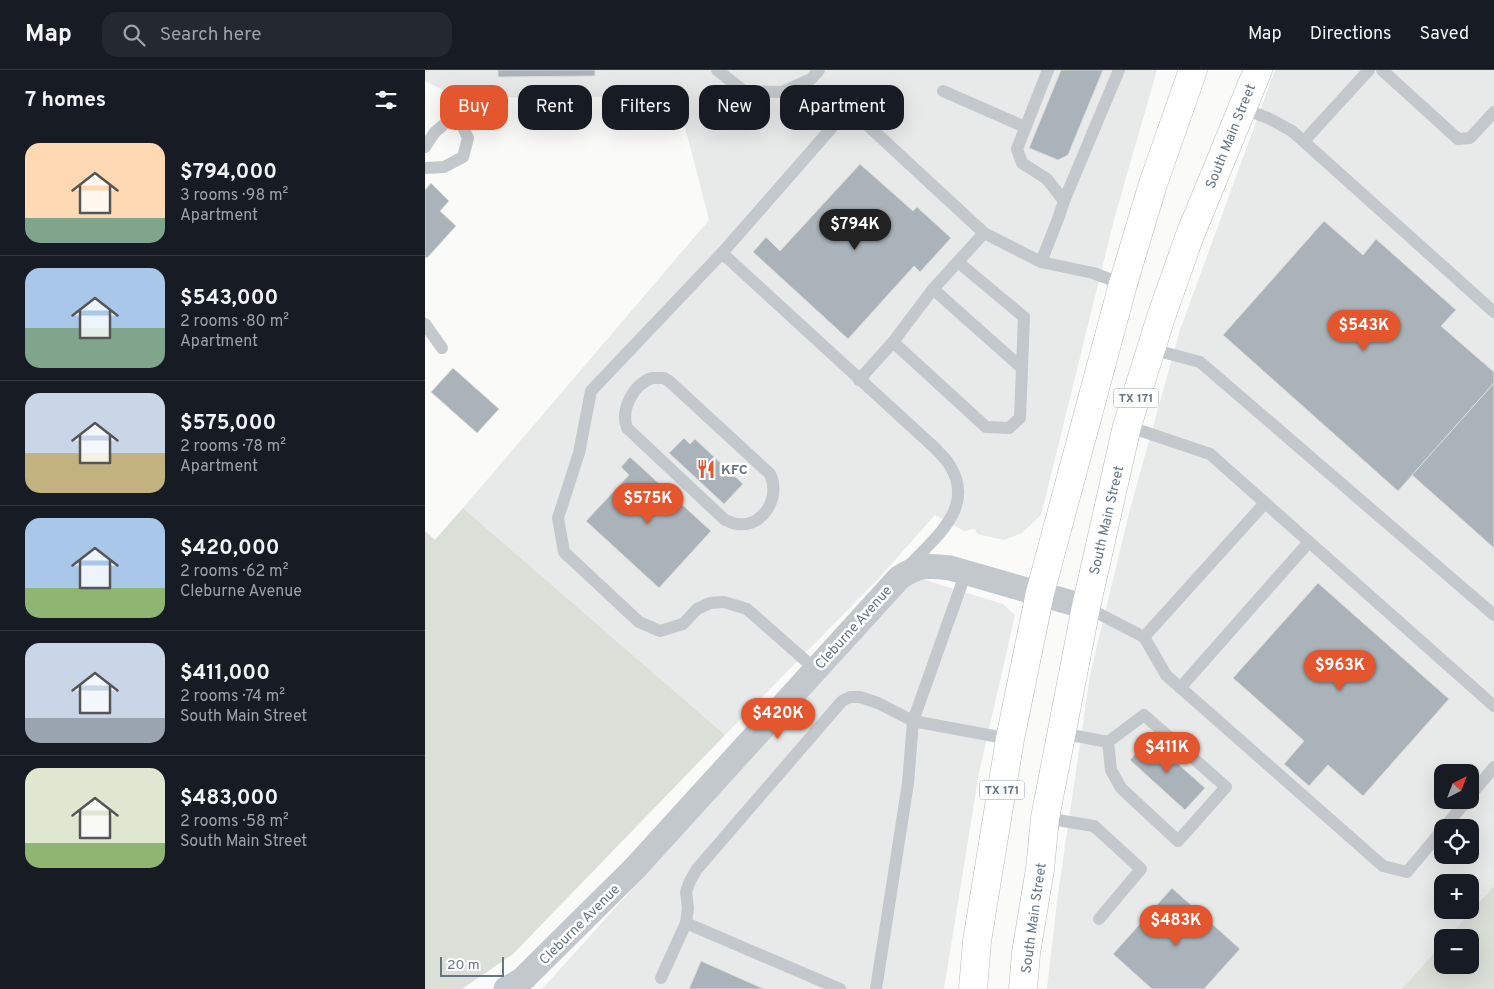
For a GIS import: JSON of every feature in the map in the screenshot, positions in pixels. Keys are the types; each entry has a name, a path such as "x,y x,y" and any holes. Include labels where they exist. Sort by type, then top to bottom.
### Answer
{"main road":[{"name":"TX 171","path":"973,989 977,941 1010,739 1040,593 1123,284 1153,184 1193,70"},
{"name":"South Main Street","path":"1023,989 1026,952 1040,869 1045,818 1086,607 1127,426 1190,235 1258,70"},
{"path":"988,989 991,858"}],"street":[{"name":"Cleburne Avenue","path":"506,989 523,980 635,868 899,578 913,569 933,566 950,568 1086,607"}],"lane":[{"path":"717,70 744,92 782,92 811,79 819,70"},
{"path":"1048,70 1017,149 1022,163 1047,179 1063,201"},
{"path":"1041,262 1063,201 1119,70"},
{"path":"1304,141 1369,70"},
{"path":"1382,70 1458,139 1470,138 1494,112"},
{"path":"943,91 1025,127"},
{"path":"815,669 747,609 735,604 724,602 710,603 697,609 683,624 660,631 639,622 565,552 558,518 579,453 591,391 722,253 849,108 984,233 1041,262 1093,273 1123,284"},
{"path":"1242,108 1270,119 1292,131 1494,312"},
{"path":"425,147 435,132 448,121 461,123 468,138 463,157 443,167 425,168"},
{"path":"859,380 893,342 933,289 984,233"},
{"path":"722,253 936,449 949,464 955,476 957,486 959,497 957,506 950,521 899,578"},
{"path":"893,342 986,426 1009,428 1020,418 1024,317 958,262"},
{"path":"933,289 1022,368"},
{"path":"425,324 442,348"},
{"path":"1151,349 1200,362 1494,615"},
{"path":"664,378 669,381 770,474 774,482 772,499 767,511 746,524 736,524 725,520 627,428 624,421 625,409 638,386 644,380 664,378"},
{"path":"1127,426 1210,454 1494,706"},
{"path":"1144,637 1265,503"},
{"path":"1180,688 1309,542"},
{"path":"876,989 908,783 913,721 966,572"},
{"path":"1086,607 1144,637 1166,676 1383,866 1407,872 1434,839"},
{"path":"661,978 685,923 688,908 685,892 689,881 697,869 842,701 850,697 869,700 913,721 1010,739"},
{"path":"1061,733 1108,742 1144,715 1226,787 1178,841 1121,788 1111,770 1108,742"},
{"path":"1479,785 1494,767"},
{"path":"1451,819 1459,809"},
{"path":"1045,818 1094,826 1141,869 1099,919"},
{"path":"685,923 840,989"}],"shaded area":[{"path":"425,70 1157,70 1115,216 1041,515 1022,533 1004,540 977,534 975,529 964,531 935,515 879,578 725,735 463,508 709,220 686,130 689,130 689,85 602,85 602,97 592,97 592,85 518,85 518,97 508,98 508,85 440,85 440,88 425,81"},
{"path":"1275,70 1494,70 1494,886 1479,903 1479,874 1434,874 1434,919 1464,919 1455,929 1434,929 1434,953 1402,989 1047,989 1057,901 1090,675 1130,509 1180,330"},
{"path":"463,508 725,735 513,954 462,989 425,989 425,531 435,540"},
{"path":"922,579 1003,604 1015,615 979,773 944,989 542,989 908,584"},
{"path":"1494,886 1494,989 1402,989 1434,953 1434,974 1479,974 1479,929 1455,929 1464,919 1479,919 1479,903"}],"building":[{"path":"498,70 595,70 595,76 498,77"},
{"path":"1061,70 1103,70 1068,155 1058,160 1029,148"},
{"path":"860,164 913,211 917,207 951,238 920,272 914,266 848,339 753,252 766,237 780,251"},
{"path":"431,183 449,201 440,211 456,226 427,258 425,257 425,190"},
{"path":"1324,221 1363,255 1376,239 1456,310 1441,326 1494,372 1494,383 1398,491 1223,335"},
{"path":"453,368 499,409 477,433 431,392"},
{"path":"1494,383 1494,548 1412,475"},
{"name":"KFC","path":"684,438 690,444 695,439 743,484 724,504 669,453"},
{"path":"630,457 711,531 659,588 586,521 629,475 621,467"},
{"path":"1318,583 1449,699 1363,796 1328,765 1309,786 1284,764 1304,741 1233,678"},
{"path":"1149,738 1205,788 1185,810 1130,760"},
{"path":"1172,888 1240,949 1204,989 1152,989 1113,954"},
{"path":"701,961 764,989 689,989"}],"place":[{"name":"KFC","path":"706,469"}]}
